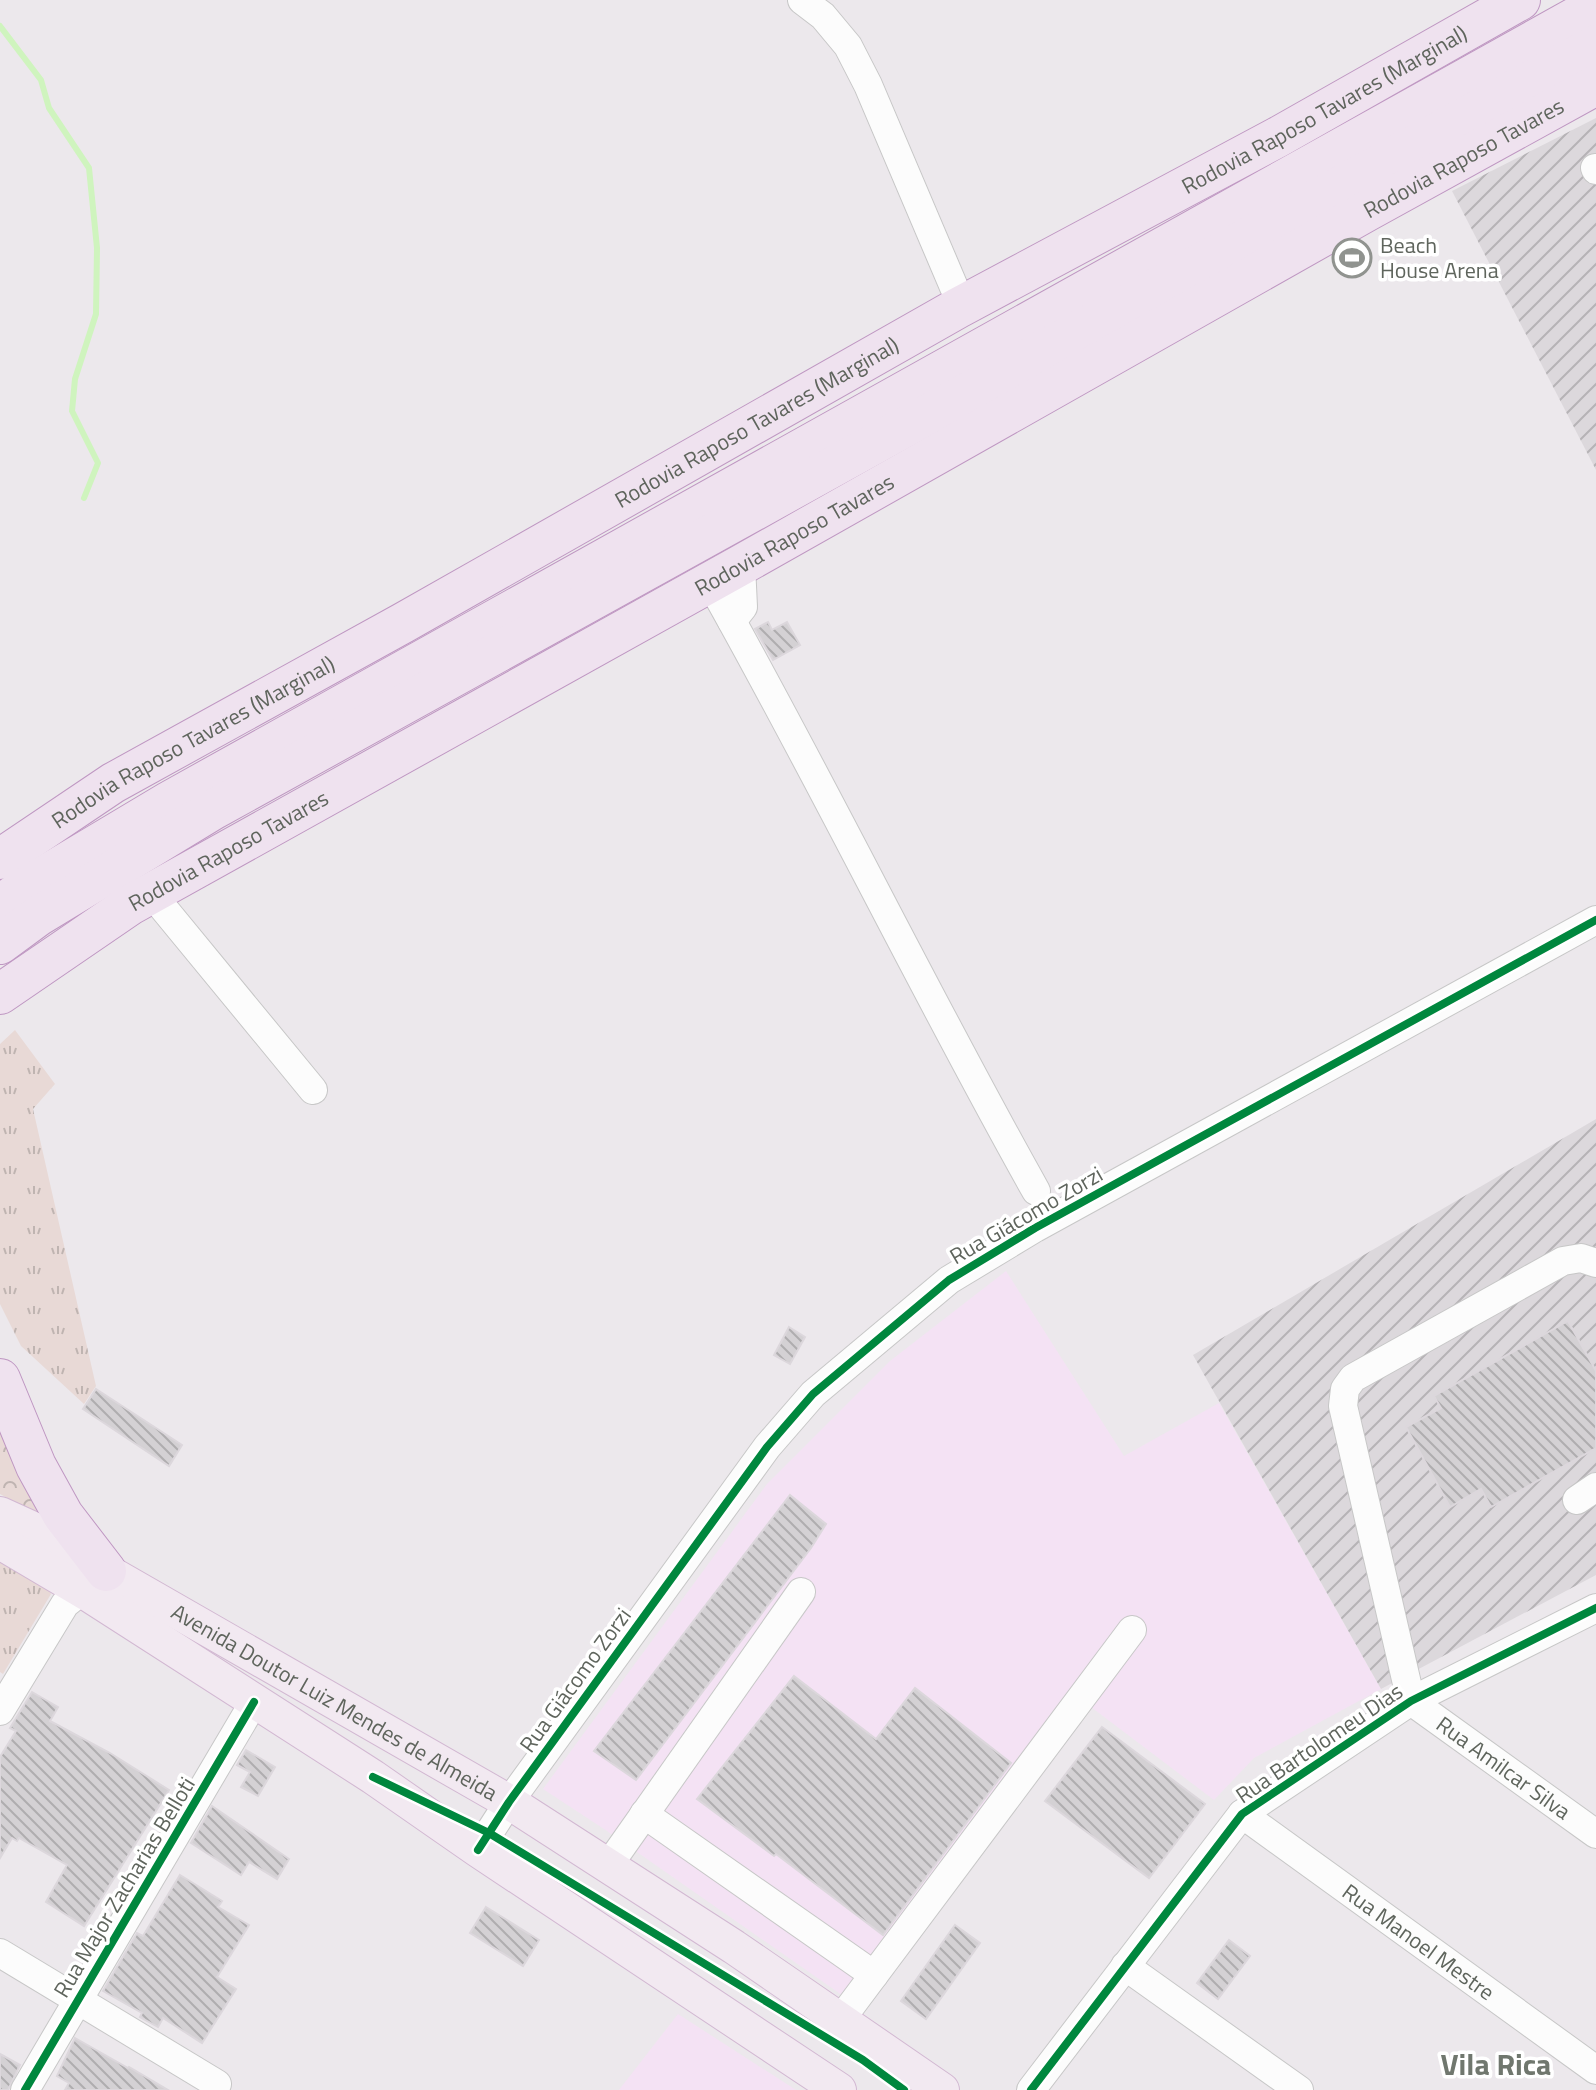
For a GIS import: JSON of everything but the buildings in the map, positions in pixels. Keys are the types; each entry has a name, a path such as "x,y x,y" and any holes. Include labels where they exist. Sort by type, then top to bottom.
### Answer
{"highway":[{"name":"Rodovia Raposo Tavares (Marginal)","path":"0,859 113,783 403,623 962,306 1278,137 1520,0"},
{"path":"0,905 170,801 1596,6"},
{"name":"Rodovia Raposo Tavares","path":"0,944 38,916 214,809 1596,45"},
{"name":"Rodovia Raposo Tavares","path":"0,994 141,899 1596,85"},
{"path":"0,1017 141,899"},
{"path":"0,1379 36,1466 97,1583"}],"main road":[{"name":"Avenida Doutor Luiz Mendes de Almeida","path":"0,1514 33,1529 97,1583 254,1702 373,1777 839,2090"},
{"name":"Avenida Doutor Luiz Mendes de Almeida","path":"0,1542 97,1583 292,1680 509,1802 841,2019 942,2090"},
{"path":"254,1702 269,1686 292,1680"}],"street":[{"path":"802,0 823,16 848,46 868,85 962,306"},
{"path":"725,573 732,621 1036,1191"},
{"path":"141,899 313,1090"},
{"name":"Rua Giácomo Zorzi","path":"478,1850 509,1802 767,1447 813,1394 949,1280 1049,1220 1596,920"},
{"path":"1411,1701 1343,1406 1345,1389 1353,1378 1563,1261 1581,1258 1596,1263"},
{"path":"0,1711 65,1604 97,1583"},
{"path":"608,1866 801,1592"},
{"name":"Rua Bartolomeu Dias","path":"1031,2090 1242,1814 1411,1701 1596,1608"},
{"path":"841,2019 1132,1630"},
{"name":"Rua Amilcar Silva","path":"1411,1701 1596,1834"},
{"name":"Rua Major Zacharias Belloti","path":"25,2090 254,1702"},
{"path":"644,1814 874,1975"},
{"name":"Rua Manoel Mestre","path":"1242,1814 1596,2070"},
{"path":"0,1953 217,2084"},
{"path":"1125,1966 1299,2090"}],"shaded area":[{"path":"1596,118 1596,470 1452,191"},
{"path":"1596,1119 1596,1575 1381,1689 1193,1355"},
{"path":"1006,1271 1124,1456 1219,1403 1381,1689 1254,1758 1214,1800 1091,1707 862,2009 543,1789 767,1484 890,1361"},
{"path":"678,2014 796,2090 619,2090"}],"green space":[{"path":"15,1030 55,1084 33,1109 96,1386 84,1404 21,1346 0,1304 0,1044"},
{"path":"0,1431 16,1469 44,1514 41,1516 0,1494"},
{"path":"0,1558 46,1586 51,1594 3,1674 0,1672"}],"waterway":[{"path":"0,26 41,80 49,108 89,168 97,248 96,314 75,379 72,411 98,463 84,498"}],"cycle path":[{"path":"478,1850 509,1802 767,1447 813,1394 949,1280 1035,1228 1596,920"},
{"path":"1031,2090 1242,1814 1411,1701 1596,1608"},
{"path":"25,2090 254,1702"},
{"path":"373,1777 489,1833 863,2060 904,2090"}],"place":[{"name":"Beach House Arena","path":"1352,258"}],"district":[{"name":"Vila Rica","path":"1496,2065"}]}
